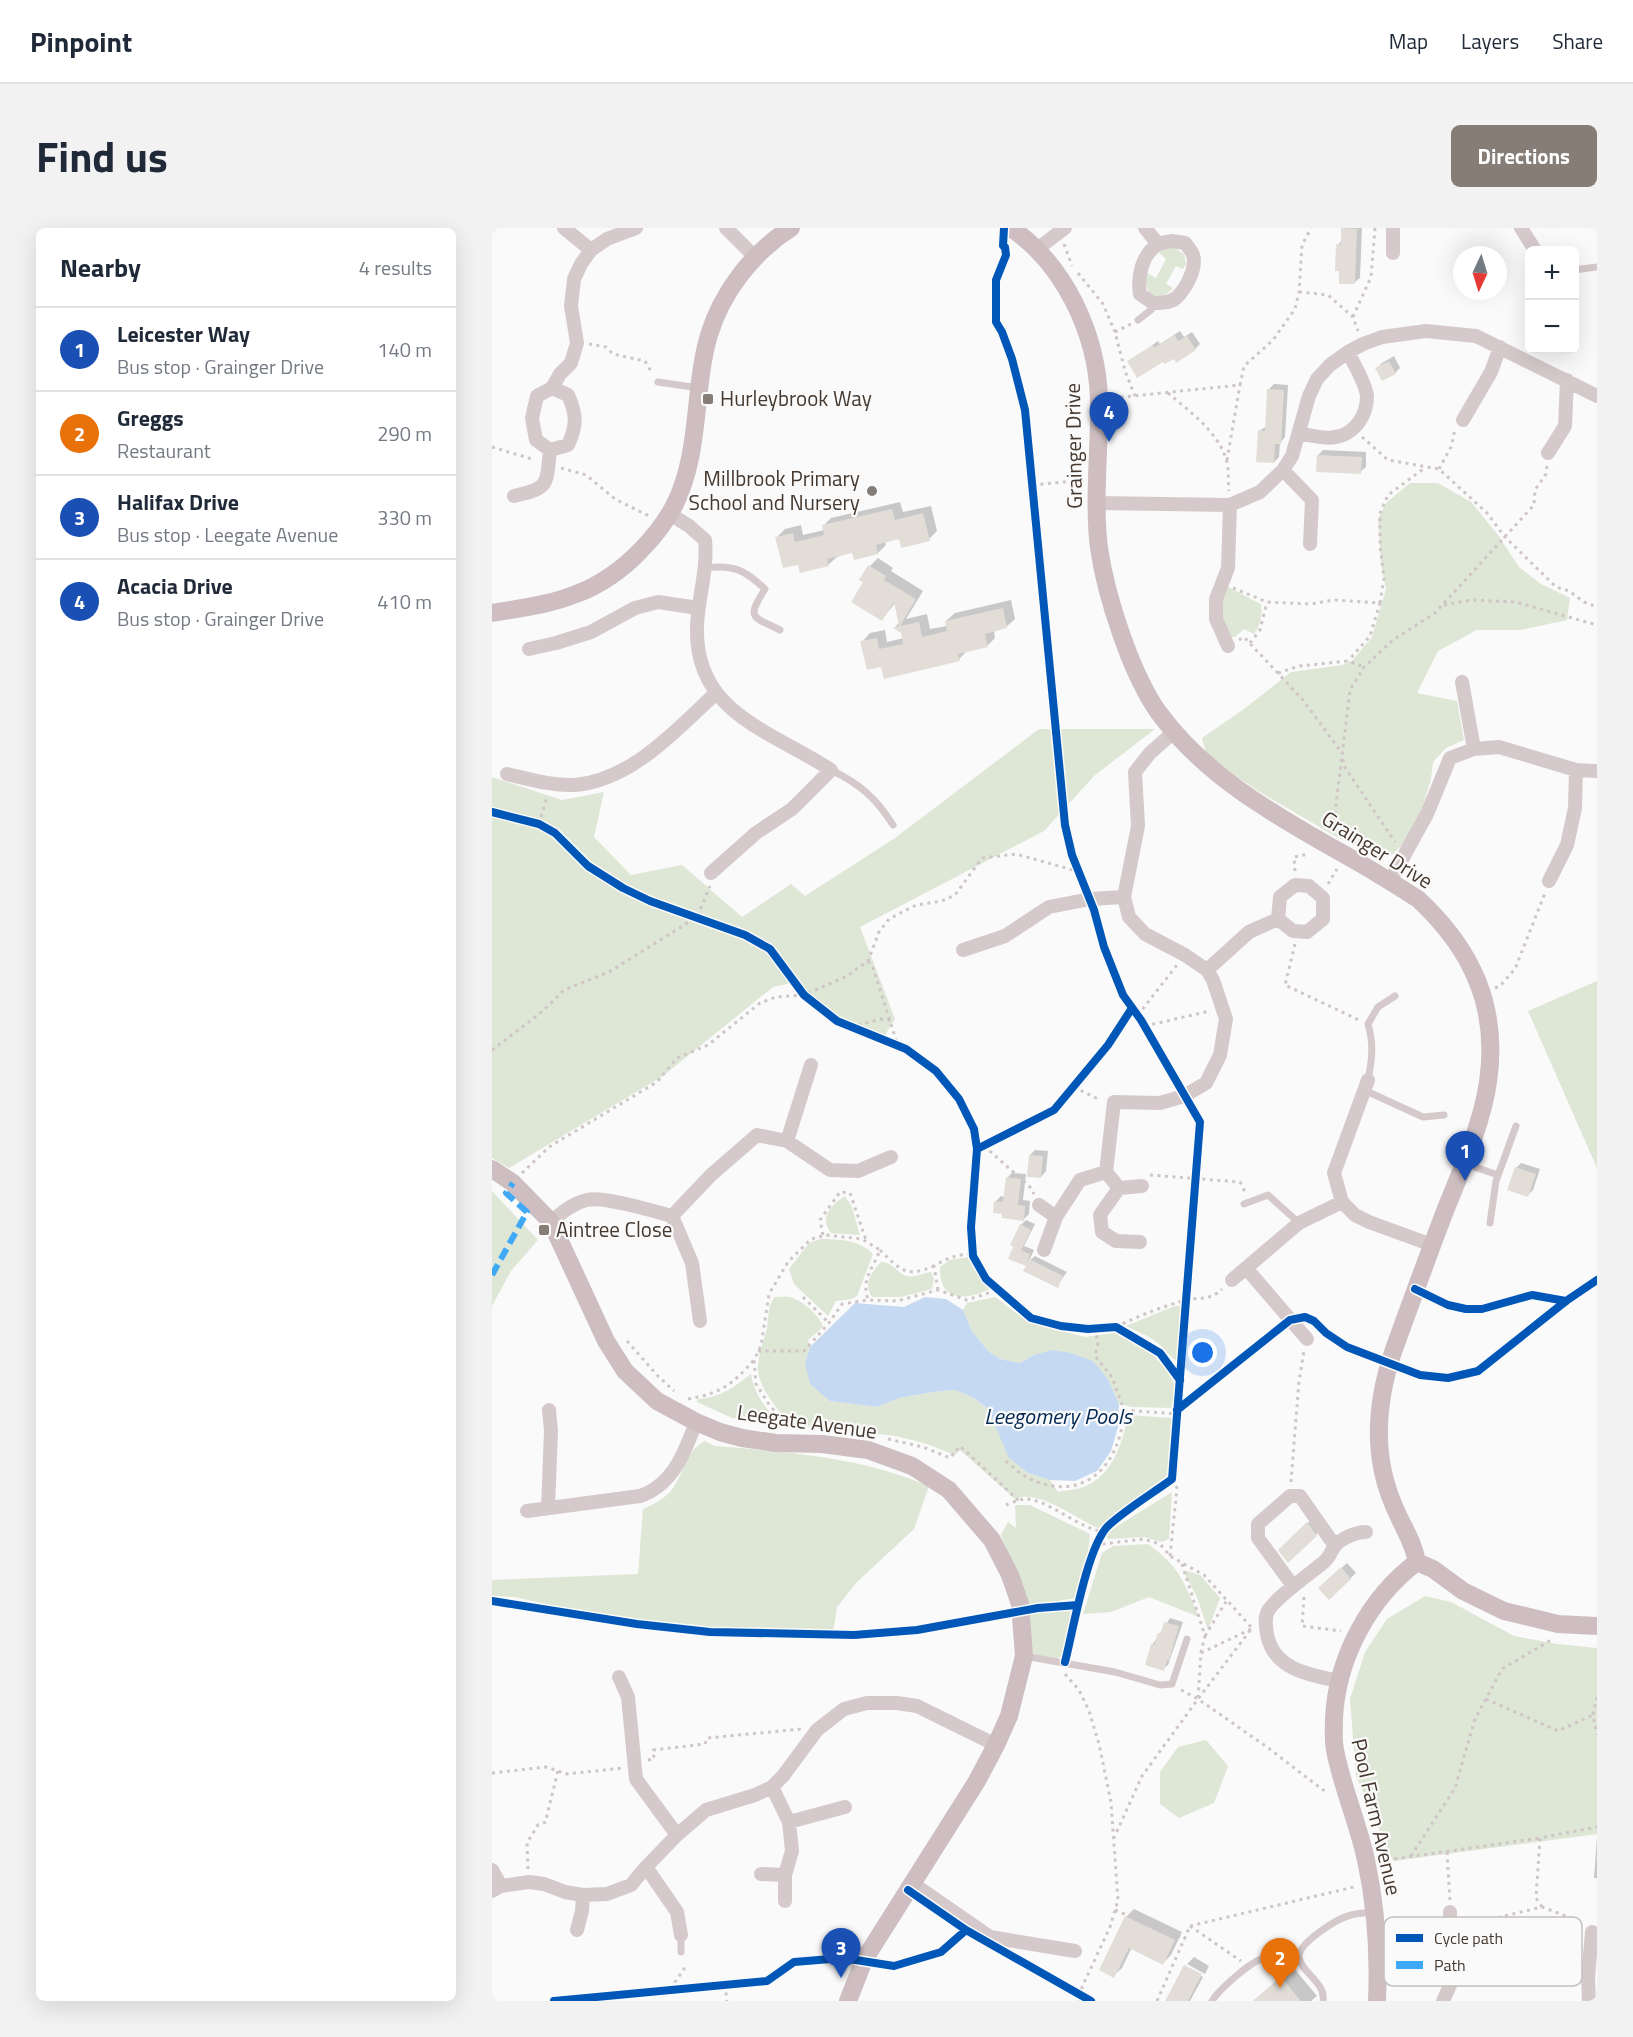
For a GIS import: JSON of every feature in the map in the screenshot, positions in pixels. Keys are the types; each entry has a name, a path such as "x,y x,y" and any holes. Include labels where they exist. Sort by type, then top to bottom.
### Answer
{"street":[{"path":"564,228 591,250"},
{"path":"550,450 536,440 532,418 537,396 552,388 560,374 571,363 577,343 571,306 574,279 591,250 607,239 636,228"},
{"path":"726,228 756,258"},
{"path":"492,613 545,604 578,594 606,578 632,559 667,519 676,502 691,451 709,335 719,308 735,281 779,236 791,228"},
{"name":"Grainger Drive","path":"1011,228 1037,249 1065,286 1086,333 1093,356 1099,399 1097,503 1105,581 1120,632 1140,679 1159,712 1184,745 1213,771 1247,796 1418,899 1441,920 1458,942 1482,994 1488,1017 1490,1055 1488,1082 1482,1110 1393,1352 1385,1377 1378,1430 1382,1471 1394,1506 1414,1545 1417,1562"},
{"path":"1145,228 1158,244"},
{"path":"1393,228 1393,253"},
{"path":"1521,228 1532,246"},
{"path":"1037,249 1064,229"},
{"path":"1172,241 1185,243 1192,252 1194,261 1192,272 1184,288 1175,298 1165,303 1153,303 1140,294 1138,280 1144,261 1158,244 1172,241"},
{"path":"1097,503 1230,505 1260,492 1283,470 1292,456 1309,396 1317,379 1329,365 1348,352 1382,337 1426,332 1451,332 1476,336 1597,396"},
{"path":"1463,420 1491,372 1500,347"},
{"path":"1299,433 1325,438 1341,437 1353,430 1364,415 1367,396 1348,352"},
{"path":"1524,358 1526,354"},
{"path":"1548,453 1565,426 1567,380"},
{"path":"550,450 568,445 575,429 575,411 568,395 552,388"},
{"path":"514,496 537,491 547,481 550,450"},
{"path":"1283,470 1312,500 1310,544"},
{"path":"1228,646 1216,619 1216,599 1228,568 1230,505"},
{"path":"667,519 689,526 705,540 707,552 698,608 696,647 707,681 716,694 739,715 831,770 792,809 756,834 711,873"},
{"path":"529,649 591,632 635,608 658,602 698,608"},
{"path":"1462,682 1474,749"},
{"path":"507,774 574,785 614,774 663,741 716,694"},
{"path":"1119,1188 1106,1172 1108,1101 1160,1103 1184,1096 1206,1083 1220,1055 1226,1019 1213,980 1207,970 1185,955 1145,934 1129,917 1124,897 1138,826 1135,772 1149,753 1175,731"},
{"path":"1390,881 1427,814 1450,758 1474,749 1499,747 1576,770 1597,771"},
{"path":"1549,882 1567,845 1575,808 1576,770"},
{"path":"1295,885 1309,886 1323,898 1323,919 1307,932 1293,931 1278,919 1280,897 1295,885"},
{"path":"963,950 1005,936 1049,907 1090,899 1124,897"},
{"path":"1207,970 1249,932 1278,919"},
{"path":"787,1141 811,1065"},
{"path":"1366,1085 1334,1173 1342,1202 1355,1215 1369,1222 1432,1245"},
{"path":"672,1216 711,1175 757,1135 787,1141 830,1170 858,1171 891,1157"},
{"name":"Leegate Avenue","path":"492,1169 513,1183 551,1222 606,1341 625,1371 657,1401 696,1422 742,1438 868,1450 912,1466 949,1490 992,1540 1010,1575 1020,1604 1023,1656 1009,1716 977,1781 864,1960 848,2001"},
{"path":"1044,1250 1056,1217 1080,1180 1106,1172"},
{"path":"1140,1242 1116,1241 1102,1232 1100,1215 1119,1188 1142,1186"},
{"path":"551,1222 564,1210 588,1200 606,1200 672,1216"},
{"path":"1232,1280 1299,1223 1342,1202"},
{"path":"1039,1205 1056,1217"},
{"path":"672,1216 692,1263 700,1321"},
{"path":"1246,1268 1307,1339"},
{"path":"548,1508 551,1431 549,1410"},
{"path":"527,1511 649,1493 662,1484 681,1461 696,1422"},
{"path":"1296,1584 1258,1538 1258,1524 1290,1496 1300,1496 1335,1546"},
{"path":"1339,1681 1304,1674 1282,1662 1272,1650 1265,1622 1268,1610 1330,1557 1335,1546 1356,1532 1366,1532"},
{"path":"1417,1562 1433,1569 1463,1592 1504,1611 1558,1624 1597,1626"},
{"name":"Pool Farm Avenue","path":"1377,2001 1377,1929 1366,1859 1334,1749 1335,1698 1344,1663 1377,1602 1403,1573 1417,1562"},
{"path":"619,1677 628,1697 636,1779 678,1835"},
{"path":"492,1870 497,1888 529,1882 583,1895 607,1894 631,1885 678,1835 706,1810 755,1795 772,1787 783,1776 817,1730 844,1708 867,1703 917,1706 996,1745"},
{"path":"772,1787 789,1822 792,1851 785,1875 785,1901"},
{"path":"789,1822 845,1807"},
{"path":"646,1867 677,1911 681,1935"},
{"path":"761,1874 785,1875"},
{"path":"912,1883 990,1937 1075,1951"},
{"path":"577,1930 583,1895"},
{"path":"1589,2001 1588,1978 1594,1930"},
{"path":"1443,2001 1450,1986"}],"lane":[{"path":"1579,269 1597,267"},
{"path":"1138,321 1151,309 1153,303"},
{"path":"658,382 699,388"},
{"path":"705,568 721,566 737,568 752,577 765,590 753,608 755,618 780,630"},
{"path":"831,770 853,781 876,800 893,825"},
{"path":"1395,996 1378,1007 1368,1024 1372,1039 1372,1059 1366,1085 1423,1117 1444,1115"},
{"path":"1490,1224 1494,1188 1516,1125"},
{"path":"1464,1163 1498,1174"},
{"path":"1247,1203 1268,1195 1299,1223"},
{"path":"1023,1656 1115,1672 1160,1685 1172,1684 1187,1639"},
{"path":"1299,1959 1299,1954 1310,1938 1350,1915 1374,1912"},
{"path":"681,1935 681,1952"},
{"path":"1212,2001 1217,1992 1255,1960 1282,1955 1299,1959 1318,1984 1324,1996 1323,2001"}],"path":[{"path":"1230,505 1227,462 1245,366 1278,332 1295,309 1299,292 1302,245 1311,228"},
{"path":"1353,317 1371,277 1375,228"},
{"path":"1064,229 1065,249 1073,268 1103,304 1116,332 1125,371 1135,396"},
{"path":"1299,292 1328,295 1353,317 1363,344"},
{"path":"1116,332 1138,321"},
{"path":"577,343 606,347 613,354 645,361 658,382"},
{"path":"1099,399 1240,385"},
{"path":"1168,393 1218,442 1227,462"},
{"path":"1439,469 1451,447 1456,425 1463,420"},
{"path":"1353,430 1388,460 1439,469 1487,513 1504,536 1556,587 1569,591 1584,602 1597,607"},
{"path":"492,447 586,475 615,499 667,519"},
{"path":"1295,885 1294,857 1314,853 1326,844 1333,830 1350,690 1364,667 1393,640 1435,613 1534,505 1535,490 1546,474 1548,453"},
{"path":"1348,661 1370,636 1380,603 1384,578 1380,545 1380,513 1388,495 1427,467"},
{"path":"1033,485 1085,480 1085,470 1097,471"},
{"path":"1032,475 1034,497"},
{"path":"1222,583 1267,602 1311,604 1333,600 1380,603"},
{"path":"1442,605 1471,600 1516,602 1597,624"},
{"path":"1250,643 1260,630 1267,602"},
{"path":"1228,646 1244,637 1303,700 1342,754 1344,766 1404,856"},
{"path":"1278,673 1299,666 1348,661 1364,667"},
{"path":"539,824 551,783"},
{"path":"530,822 547,829"},
{"path":"513,1183 549,1147 657,1082 677,1058 708,1044 760,1003 776,997 804,995 835,982 868,961 879,932 890,919 916,905 942,901 955,895 982,858 1016,854 1080,872"},
{"path":"1320,895 1347,856"},
{"path":"1076,863 1090,899"},
{"path":"492,1050 543,1011 564,990 609,972 697,917 710,888 711,873"},
{"path":"1482,994 1500,986 1515,969 1549,882"},
{"path":"688,914 706,921"},
{"path":"1298,932 1285,985 1368,1024"},
{"path":"1138,1015 1185,955"},
{"path":"868,961 873,968 902,1047"},
{"path":"797,986 812,1001"},
{"path":"1126,1017 1132,1008 1150,1036"},
{"path":"1145,1026 1223,1008"},
{"path":"848,1025 881,1019 891,1020"},
{"path":"848,1025 861,1031"},
{"path":"889,1043 902,1047"},
{"path":"1068,1095 1081,1078"},
{"path":"1074,1087 1108,1101"},
{"path":"976,1139 977,1149 993,1141"},
{"path":"984,1146 1030,1187 1039,1205"},
{"path":"1194,1189 1196,1167"},
{"path":"1142,1186 1145,1175 1240,1182 1247,1203"},
{"path":"823,1236 820,1220 827,1208 840,1192 850,1193 867,1242"},
{"path":"687,1399 716,1393 744,1372 754,1360 770,1294 788,1262 811,1239 823,1236 862,1239 880,1250 906,1272 922,1271 960,1254 973,1254"},
{"path":"973,1245 973,1254 978,1264"},
{"path":"868,1300 865,1289 867,1277 880,1250"},
{"path":"934,1266 938,1290"},
{"path":"1006,1461 1026,1478 1049,1485 1061,1487 1088,1482 1105,1467 1116,1447 1123,1430 1124,1410 1112,1377 1095,1356 1098,1343 1092,1329 1116,1326 1143,1313 1186,1299 1214,1297 1232,1280"},
{"path":"1185,1311 1187,1288"},
{"path":"758,1351 804,1351 829,1323 842,1304 868,1300 897,1301 938,1290 967,1300 998,1290"},
{"path":"803,1297 829,1323"},
{"path":"1116,1326 1128,1333"},
{"path":"625,1339 657,1375 674,1390 696,1404"},
{"path":"1290,1496 1299,1381 1307,1339"},
{"path":"754,1360 756,1384 770,1406 791,1428 782,1427"},
{"path":"1124,1410 1177,1412 1176,1425"},
{"path":"878,1437 923,1447 950,1458 960,1446 1019,1501"},
{"path":"1170,1556 1177,1488 1172,1479 1173,1468"},
{"path":"1163,1486 1172,1479"},
{"path":"1006,1505 1024,1499 1044,1504 1091,1530 1106,1529"},
{"path":"1092,1555 1095,1545 1106,1529"},
{"path":"1095,1545 1143,1539 1160,1544 1170,1556 1204,1575 1252,1628"},
{"path":"1181,1562 1205,1636"},
{"path":"1296,1584 1304,1588 1302,1626 1340,1631 1355,1639"},
{"path":"1198,1699 1201,1653 1205,1636 1227,1600"},
{"path":"1201,1653 1265,1622"},
{"path":"1411,1856 1455,1788 1475,1719 1502,1670 1551,1640 1558,1624"},
{"path":"1113,1840 1142,1776 1252,1628"},
{"path":"1056,1661 1067,1679 1080,1690 1089,1711 1112,1802 1118,1900 1110,1927 1082,1987 1080,1998"},
{"path":"1172,1684 1198,1699 1267,1747 1323,1790 1345,1787"},
{"path":"1597,1697 1593,1715 1597,1735"},
{"path":"1486,1698 1558,1731 1593,1715"},
{"path":"492,1773 546,1767 567,1774 635,1764 654,1759 653,1750 705,1744 707,1738 810,1728 817,1730"},
{"path":"529,1882 527,1843 538,1825 546,1822 558,1771"},
{"path":"1387,1860 1540,1838 1597,1827"},
{"path":"1540,1838 1536,1898 1542,1907"},
{"path":"1447,1851 1450,1916 1456,1917"},
{"path":"1190,1926 1369,1883"},
{"path":"1500,1917 1542,1907 1568,1917"},
{"path":"1115,1910 1185,1939"},
{"path":"1157,2001 1190,1926"},
{"path":"1190,1926 1248,1966"},
{"path":"676,1990 675,1983 684,1969 681,1952"},
{"path":"715,1986 735,1984"},
{"path":"725,1985 727,2001"},
{"path":"665,1991 686,1989"},
{"path":"1072,1990 1080,1998 1091,2001"}],"green space":[{"path":"1173,247 1184,254 1186,264 1183,269 1176,266 1166,284 1173,288 1162,296 1157,296 1149,291 1147,273 1156,278 1166,259 1159,253 1163,249"},
{"path":"1410,483 1438,483 1471,502 1498,535 1519,567 1541,584 1570,598 1567,620 1520,630 1477,630 1438,651 1417,693 1457,701 1464,740 1446,748 1433,762 1431,779 1421,812 1402,845 1393,854 1380,858 1333,835 1231,773 1206,753 1202,738 1291,672 1342,665 1352,661 1372,637 1386,589 1381,564 1378,519 1386,503"},
{"path":"1228,587 1261,604 1260,620 1254,634 1244,629 1235,637 1230,637 1221,620 1223,588"},
{"path":"1039,729 1155,729 1094,776 1044,831 860,927 895,1019 883,1038 837,1018 796,982 773,987 663,1076 509,1168 492,1158 492,777 562,800 604,792 594,837 631,875 682,865 742,917 791,884 805,896 895,838"},
{"path":"1597,981 1597,1168 1528,1011"},
{"path":"492,1191 538,1240 511,1271 492,1306"},
{"path":"845,1196 852,1207 860,1235 831,1233 826,1222 831,1207"},
{"path":"820,1239 856,1243 873,1254 857,1296 836,1301 828,1316 794,1284 789,1269 809,1243"},
{"path":"969,1257 990,1289 972,1296 955,1296 944,1287 940,1267 950,1260"},
{"path":"881,1262 889,1264 906,1276 931,1272 934,1279 932,1289 901,1297 872,1297 868,1283 871,1274"},
{"path":"775,1297 788,1297 800,1301 814,1313 821,1323 823,1327 808,1340 810,1347 805,1363 830,1401 877,1407 899,1398 955,1390 974,1398 988,1409 997,1427 1028,1473 1050,1480 1058,1492 1083,1487 1103,1474 1120,1446 1128,1415 1172,1418 1168,1475 1160,1485 1098,1528 1045,1501 1024,1497 1015,1499 960,1450 955,1455 927,1444 896,1436 791,1424 768,1397 758,1372 769,1307"},
{"path":"995,1297 1016,1313 1039,1325 1085,1337 1115,1333 1153,1355 1167,1370 1174,1384 1175,1395 1171,1408 1132,1407 1119,1404 1108,1379 1034,1355 1020,1363 1000,1359 988,1351 972,1331 963,1310 967,1303"},
{"path":"1175,1306 1183,1306 1178,1362 1156,1342 1126,1326"},
{"path":"751,1374 760,1399 777,1421 732,1418 697,1402 698,1399 726,1391"},
{"path":"704,1441 715,1446 850,1462 877,1468 929,1486 914,1529 857,1582 837,1607 833,1633 803,1630 717,1630 667,1625 565,1609 515,1597 492,1596 492,1580 638,1574 643,1509 670,1492 692,1451"},
{"path":"1172,1492 1169,1539 1162,1542 1144,1537 1108,1539 1108,1532"},
{"path":"1015,1505 1030,1505 1090,1534 1088,1553 1076,1598 1027,1606 1001,1535 1008,1522 1016,1528"},
{"path":"1148,1544 1167,1560 1180,1576 1199,1617 1149,1597 1111,1612 1083,1614 1102,1553 1113,1546"},
{"path":"1187,1571 1200,1575 1220,1598 1208,1630 1197,1597 1184,1573"},
{"path":"1425,1596 1451,1602 1514,1636 1597,1648 1597,1834 1393,1861 1356,1776 1350,1699 1365,1652 1387,1619"},
{"path":"1074,1608 1063,1656 1051,1658 1032,1653 1030,1613"},
{"path":"1206,1740 1228,1766 1214,1803 1179,1818 1160,1804 1160,1772 1178,1747"}],"water":[{"name":"Leegomery Pools","path":"925,1297 946,1299 963,1310 972,1331 988,1351 1000,1359 1020,1363 1034,1355 1052,1350 1071,1353 1093,1361 1108,1379 1119,1404 1118,1427 1111,1451 1097,1471 1075,1481 1050,1480 1028,1473 1009,1458 988,1409 974,1398 955,1390 899,1398 877,1407 830,1401 810,1384 805,1363 810,1347 855,1303 904,1307"}],"building":[{"path":"1341,228 1357,229 1355,284 1339,284 1339,271 1335,271 1336,244 1341,245"},
{"path":"1175,335 1178,341 1187,336 1196,350 1176,363 1174,359 1164,364 1163,362 1137,378 1127,361"},
{"path":"1389,361 1396,374 1382,381 1375,368"},
{"path":"1267,389 1284,390 1281,444 1275,444 1274,463 1256,462 1258,430 1265,431"},
{"path":"1317,455 1362,457 1361,474 1316,472"},
{"path":"892,509 895,520 923,513 930,541 901,548 899,539 876,545 878,554 854,560 852,553 827,559 829,566 800,573 798,565 783,568 775,537 793,533 795,542 824,535 822,525"},
{"path":"868,565 886,576 884,580 916,599 900,626 919,622 922,637 947,631 945,621 1003,608 1007,628 985,634 988,647 958,654 960,661 884,679 881,667 867,670 860,641 877,638 879,649 903,644 901,633 893,628 899,626 894,602 882,621 851,602 863,582 859,580"},
{"path":"1029,1155 1043,1156 1041,1178 1027,1177"},
{"path":"1515,1167 1536,1174 1528,1197 1507,1190"},
{"path":"1006,1177 1021,1179 1018,1205 1025,1206 1024,1221 1002,1218 1002,1214 993,1213 994,1201 1003,1202"},
{"path":"1020,1224 1031,1230 1021,1251 1010,1245"},
{"path":"1013,1247 1030,1254 1027,1264 1029,1259 1063,1276 1058,1288 1023,1271 1026,1266 1008,1259"},
{"path":"1307,1522 1317,1536 1288,1563 1278,1550"},
{"path":"1341,1567 1351,1579 1329,1600 1318,1588"},
{"path":"1164,1622 1179,1626 1164,1671 1145,1665 1151,1644 1154,1645"},
{"path":"1125,1916 1175,1940 1163,1965 1129,1948 1114,1978 1099,1970"},
{"path":"1184,1965 1202,1974 1188,2001 1165,2001"},
{"path":"1281,1977 1301,2001 1253,2001"}],"marked path":[{"path":"492,1275 527,1212 506,1193 513,1183"}],"cycle path":[{"path":"1004,228 1003,246 1006,255 996,280 996,322 1012,359 1025,410 1065,825 1072,855 1094,910 1104,947 1123,995 1141,1020 1200,1122 1172,1479 1115,1520 1100,1537 1087,1570 1065,1662"},
{"path":"492,812 539,824 555,833 588,866 623,888 650,901 745,935 770,949 804,995 837,1021 906,1049 936,1071 959,1099 974,1129 977,1149 971,1227 973,1256 986,1279 1031,1318 1061,1326 1088,1329 1116,1327 1160,1353 1180,1380"},
{"path":"977,1149 1054,1110 1108,1045 1132,1008"},
{"path":"1177,1410 1290,1320 1305,1317 1314,1321 1326,1333 1347,1347 1420,1375 1448,1378 1478,1371 1566,1301 1597,1280"},
{"path":"1415,1289 1448,1305 1466,1309 1482,1309 1532,1295 1566,1301"},
{"path":"492,1601 637,1624 710,1632 854,1635 917,1630 1038,1608 1078,1605"},
{"path":"908,1890 966,1930 1091,2001"},
{"path":"554,2001 767,1981 794,1962 843,1958 894,1966 941,1952 966,1930"}],"place":[{"name":"Hurleybrook Way","path":"708,399"},
{"name":"Acacia Drive","path":"1109,442"},
{"name":"Millbrook Primary School and Nursery","path":"872,491"},
{"name":"Leicester Way","path":"1465,1181"},
{"name":"Aintree Close","path":"544,1230"},
{"name":"Halifax Drive","path":"841,1978"},
{"name":"Greggs","path":"1280,1988"}]}
